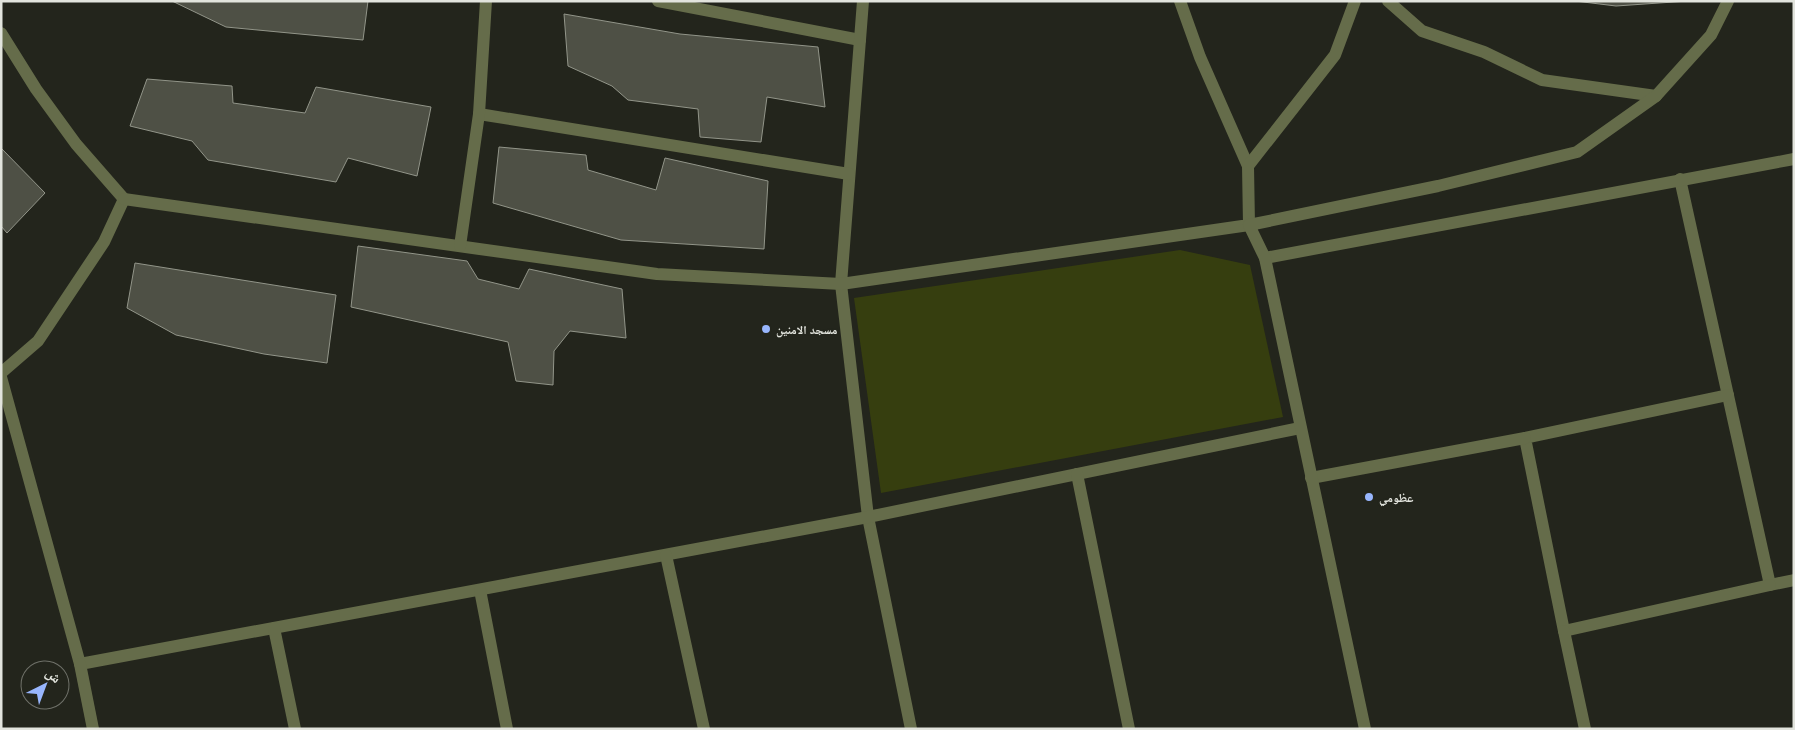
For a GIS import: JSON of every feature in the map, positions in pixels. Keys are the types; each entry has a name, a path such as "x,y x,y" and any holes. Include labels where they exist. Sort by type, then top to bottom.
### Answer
{"street":[{"path":"460,246 479,114 486,1"},
{"path":"658,1 860,40"},
{"path":"863,1 841,284 868,517 911,729"},
{"path":"1180,1 1200,58 1248,166 1249,225 1265,258 1364,729"},
{"path":"1248,166 1335,56 1355,1"},
{"path":"1388,1 1422,31 1484,52 1542,80 1656,96"},
{"path":"1,33 36,89 76,144 124,199 657,274 841,284 1249,225 1438,186 1576,152 1656,96 1711,35 1728,1"},
{"path":"479,114 849,174"},
{"path":"1265,258 1794,159"},
{"path":"1680,179 1770,585"},
{"path":"1,373 38,341 104,242 124,199"},
{"path":"1,377 80,664 93,729"},
{"path":"1311,478 1525,438 1728,395"},
{"path":"80,664 868,517 1300,428"},
{"path":"1525,438 1585,729"},
{"path":"1077,474 1128,729"},
{"path":"666,555 704,729"},
{"path":"1564,631 1794,580"},
{"path":"480,590 507,729"},
{"path":"274,628 295,729"}],"green space":[{"path":"1180,250 1250,265 1283,417 881,493 854,298"}],"building":[{"path":"172,1 368,1 363,40 226,27"},
{"path":"1575,1 1688,1 1616,6"},
{"path":"564,14 680,34 818,47 825,107 767,97 761,142 700,137 698,109 628,100 612,86 568,66"},
{"path":"147,79 232,86 233,103 305,113 316,87 431,107 417,176 348,158 336,182 208,160 192,141 130,126"},
{"path":"499,147 586,155 588,170 656,190 665,158 768,181 764,249 621,240 493,203"},
{"path":"1,148 45,193 7,233 1,226"},
{"path":"358,246 467,261 478,279 519,289 529,269 622,289 626,338 570,331 554,351 553,385 516,381 508,342 351,307"},
{"path":"135,263 336,295 327,363 264,354 176,335 127,308"}],"place":[{"name":"مسجد الامنين","path":"766,329"},
{"name":"عظومي","path":"1369,497"}]}
